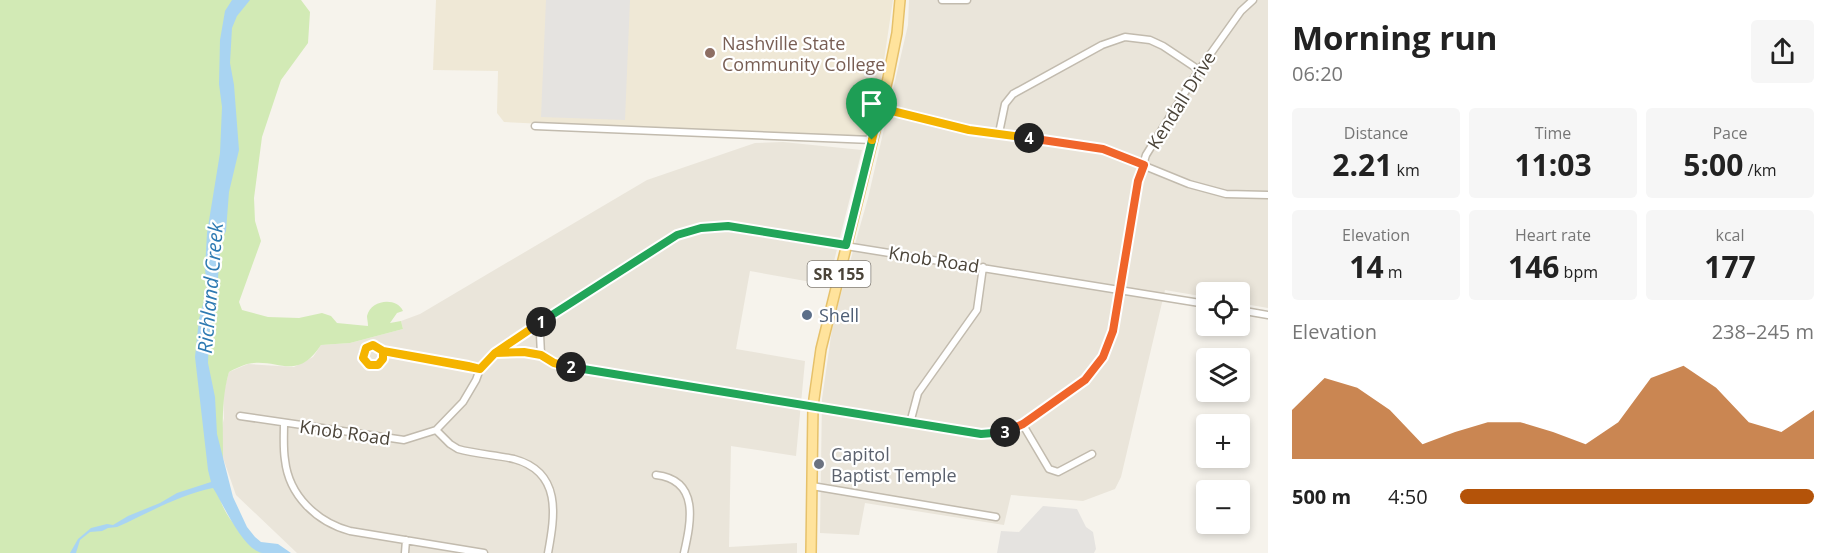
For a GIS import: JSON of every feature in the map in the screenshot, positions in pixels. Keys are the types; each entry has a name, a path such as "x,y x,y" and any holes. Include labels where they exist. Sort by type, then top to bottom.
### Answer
{"main road":[{"name":"SR 155","path":"812,553 813,406 821,349 897,33 900,0"}],"street":[{"path":"942,0 968,0"},
{"name":"Kendall Drive","path":"495,353 524,352 541,355 554,363 568,366 981,434 1008,431 1023,424 1085,380 1096,368 1113,331 1138,181 1152,144 1233,21 1253,0"},
{"path":"999,133 1005,104 1013,94 1115,39 1137,37 1149,40 1163,46 1199,70"},
{"path":"880,108 969,130 1103,149 1189,184 1226,194 1268,195"},
{"path":"534,126 872,140"},
{"name":"Knob Road","path":"240,416 404,440 436,430 463,402 480,369 495,353 677,235 701,228 728,226 1196,302"},
{"path":"910,423 918,393 977,310 983,267"},
{"path":"1250,312 1268,315"},
{"path":"541,355 540,334 543,320"},
{"path":"383,351 480,369"},
{"path":"284,423 285,461 288,474 292,485 314,514 334,526 350,531 484,553"},
{"path":"1023,424 1049,469 1058,472 1092,454"},
{"path":"436,430 458,449 515,459 538,471 550,489 553,502 548,553"},
{"path":"656,475 672,478 683,488 691,510 684,553"},
{"path":"812,486 996,517"},
{"path":"405,553 406,540"}],"shaded area":[{"name":"Nashville State Community College","path":"436,0 893,0 872,140 504,122 497,113 498,71 433,70"},
{"path":"546,0 630,0 625,120 541,117"},
{"path":"909,0 1268,0 1268,308 1250,305 1250,282 1196,282 1196,295 1165,290 1121,477 1115,489 1083,501 1011,495 1004,525 865,503 859,535 820,533 822,399 833,322 868,198 908,25"},
{"path":"783,142 862,150 828,285 750,271 736,349 805,361 796,456 731,446 729,547 797,543 797,553 297,553 236,495 223,458 221,432 224,418 223,393 229,372 248,364 294,367 313,357 321,345 350,343 403,329 401,321 420,314 647,180 755,143"},
{"path":"1043,506 1077,509 1086,527 1093,532 1096,549 1094,553 997,553 1001,531 1019,532"}],"green space":[{"path":"0,0 301,0 310,12 308,43 281,80 262,137 254,198 255,221 261,241 239,302 242,310 268,317 299,318 322,313 331,316 337,323 368,326 369,310 379,303 390,302 400,306 403,311 397,313 390,323 401,321 403,329 350,343 321,345 312,356 295,366 268,363 247,364 229,372 224,403 223,458 215,482 224,508 234,524 270,553 0,553"}],"water":[{"name":"Richland Creek","path":"232,0 250,0 237,16 232,28 230,63 239,150 229,192 226,231 221,241 216,303 209,334 208,363 215,397 217,434 233,497 247,527 255,537 261,542 278,544 291,553 262,553 255,550 240,535 213,488 176,500 117,527 90,532 80,540 76,553 70,553 78,539 91,528 107,524 113,525 177,493 211,482 195,357 199,319 207,290 205,269 207,233 220,153 222,107 219,84 220,40 225,11"}],"place":[{"name":"Nashville State Community College","path":"710,53"},
{"name":"Shell","path":"807,315"},
{"name":"Capitol Baptist Temple","path":"819,464"}],"route":[{"path":"872,140 846,245 728,226 701,228 677,235 648,253 495,353 480,369 383,351 373,345 364,351 364,360 369,365 378,365 384,357 383,351 468,366 480,369 495,353 524,352 541,355 554,363 568,366 981,434 1008,431 1023,424 1085,380 1103,357 1113,331 1138,181 1144,165 1103,149 969,130 880,108 872,140"}]}
